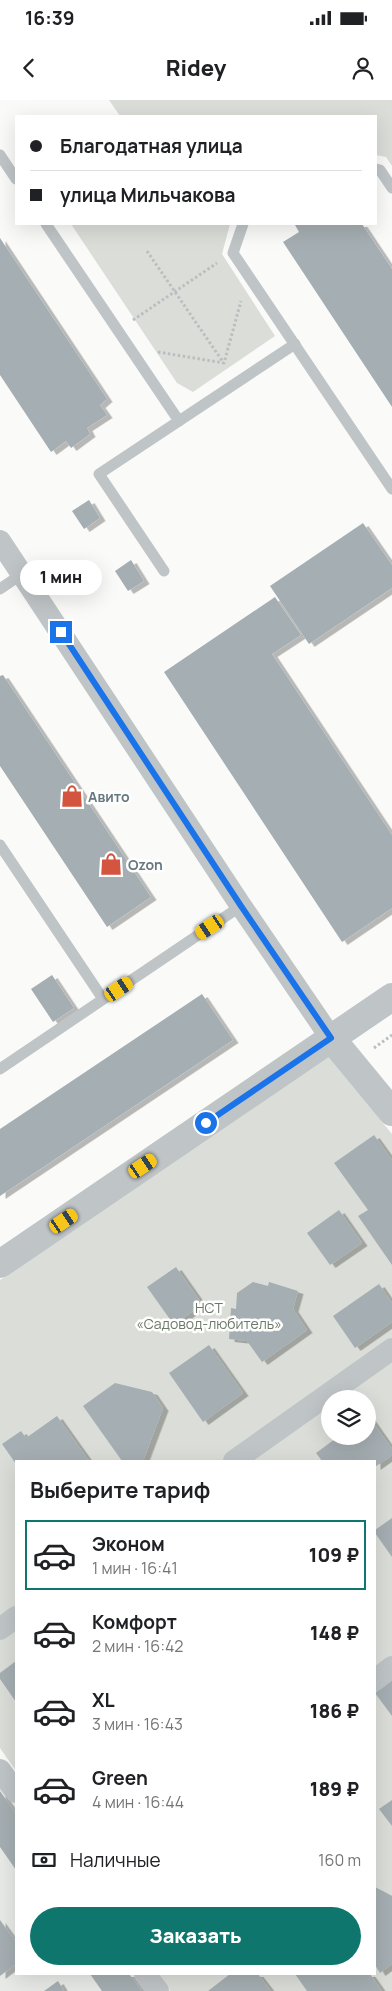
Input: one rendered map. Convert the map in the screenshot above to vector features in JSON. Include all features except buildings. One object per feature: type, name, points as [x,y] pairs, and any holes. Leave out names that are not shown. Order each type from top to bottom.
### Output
[{"type":"street","points":[[0,541],[241,906],[331,1038],[392,1112]]},
{"type":"street","points":[[0,1264],[392,996]]},
{"type":"street","points":[[235,1460],[392,1349]]},
{"type":"street","points":[[0,1628],[15,1618]]},
{"type":"street","points":[[376,1679],[392,1668]]},
{"type":"street","points":[[0,1770],[15,1791]]},
{"type":"street","points":[[146,1975],[158,1991]]},
{"type":"lane","points":[[0,155],[15,178]]},
{"type":"lane","points":[[377,169],[380,170],[392,188]]},
{"type":"lane","points":[[47,225],[179,421]]},
{"type":"lane","points":[[242,225],[233,253],[392,489]]},
{"type":"lane","points":[[164,571],[99,474],[295,344]]},
{"type":"lane","points":[[0,589],[22,574]]},
{"type":"lane","points":[[0,845],[103,999]]},
{"type":"lane","points":[[0,1069],[241,906]]},
{"type":"path","points":[[148,251],[237,383]]},
{"type":"path","points":[[118,330],[233,253]]},
{"type":"path","points":[[224,363],[248,275]]},
{"type":"path","points":[[130,348],[224,363]]},
{"type":"shaded area","points":[[0,1781],[15,1802],[15,1975],[140,1975],[152,1991],[0,1991]]},
{"type":"green space","points":[[109,100],[392,100],[392,166],[386,157],[377,155],[377,115],[119,115]]},
{"type":"green space","points":[[72,225],[230,225],[222,254],[275,336],[193,392],[177,383]]},
{"type":"green space","name":"НСТ «Садовод-любитель»","points":[[328,1056],[392,1134],[392,1991],[170,1991],[159,1975],[376,1975],[376,1460],[15,1460],[15,1770],[0,1748],[0,1280]]},
{"type":"place","name":"Авито","points":[[72,796]]},
{"type":"place","name":"Ozon","points":[[111,864]]},
{"type":"route","points":[[61,632],[241,906],[331,1038],[206,1123]]}]
